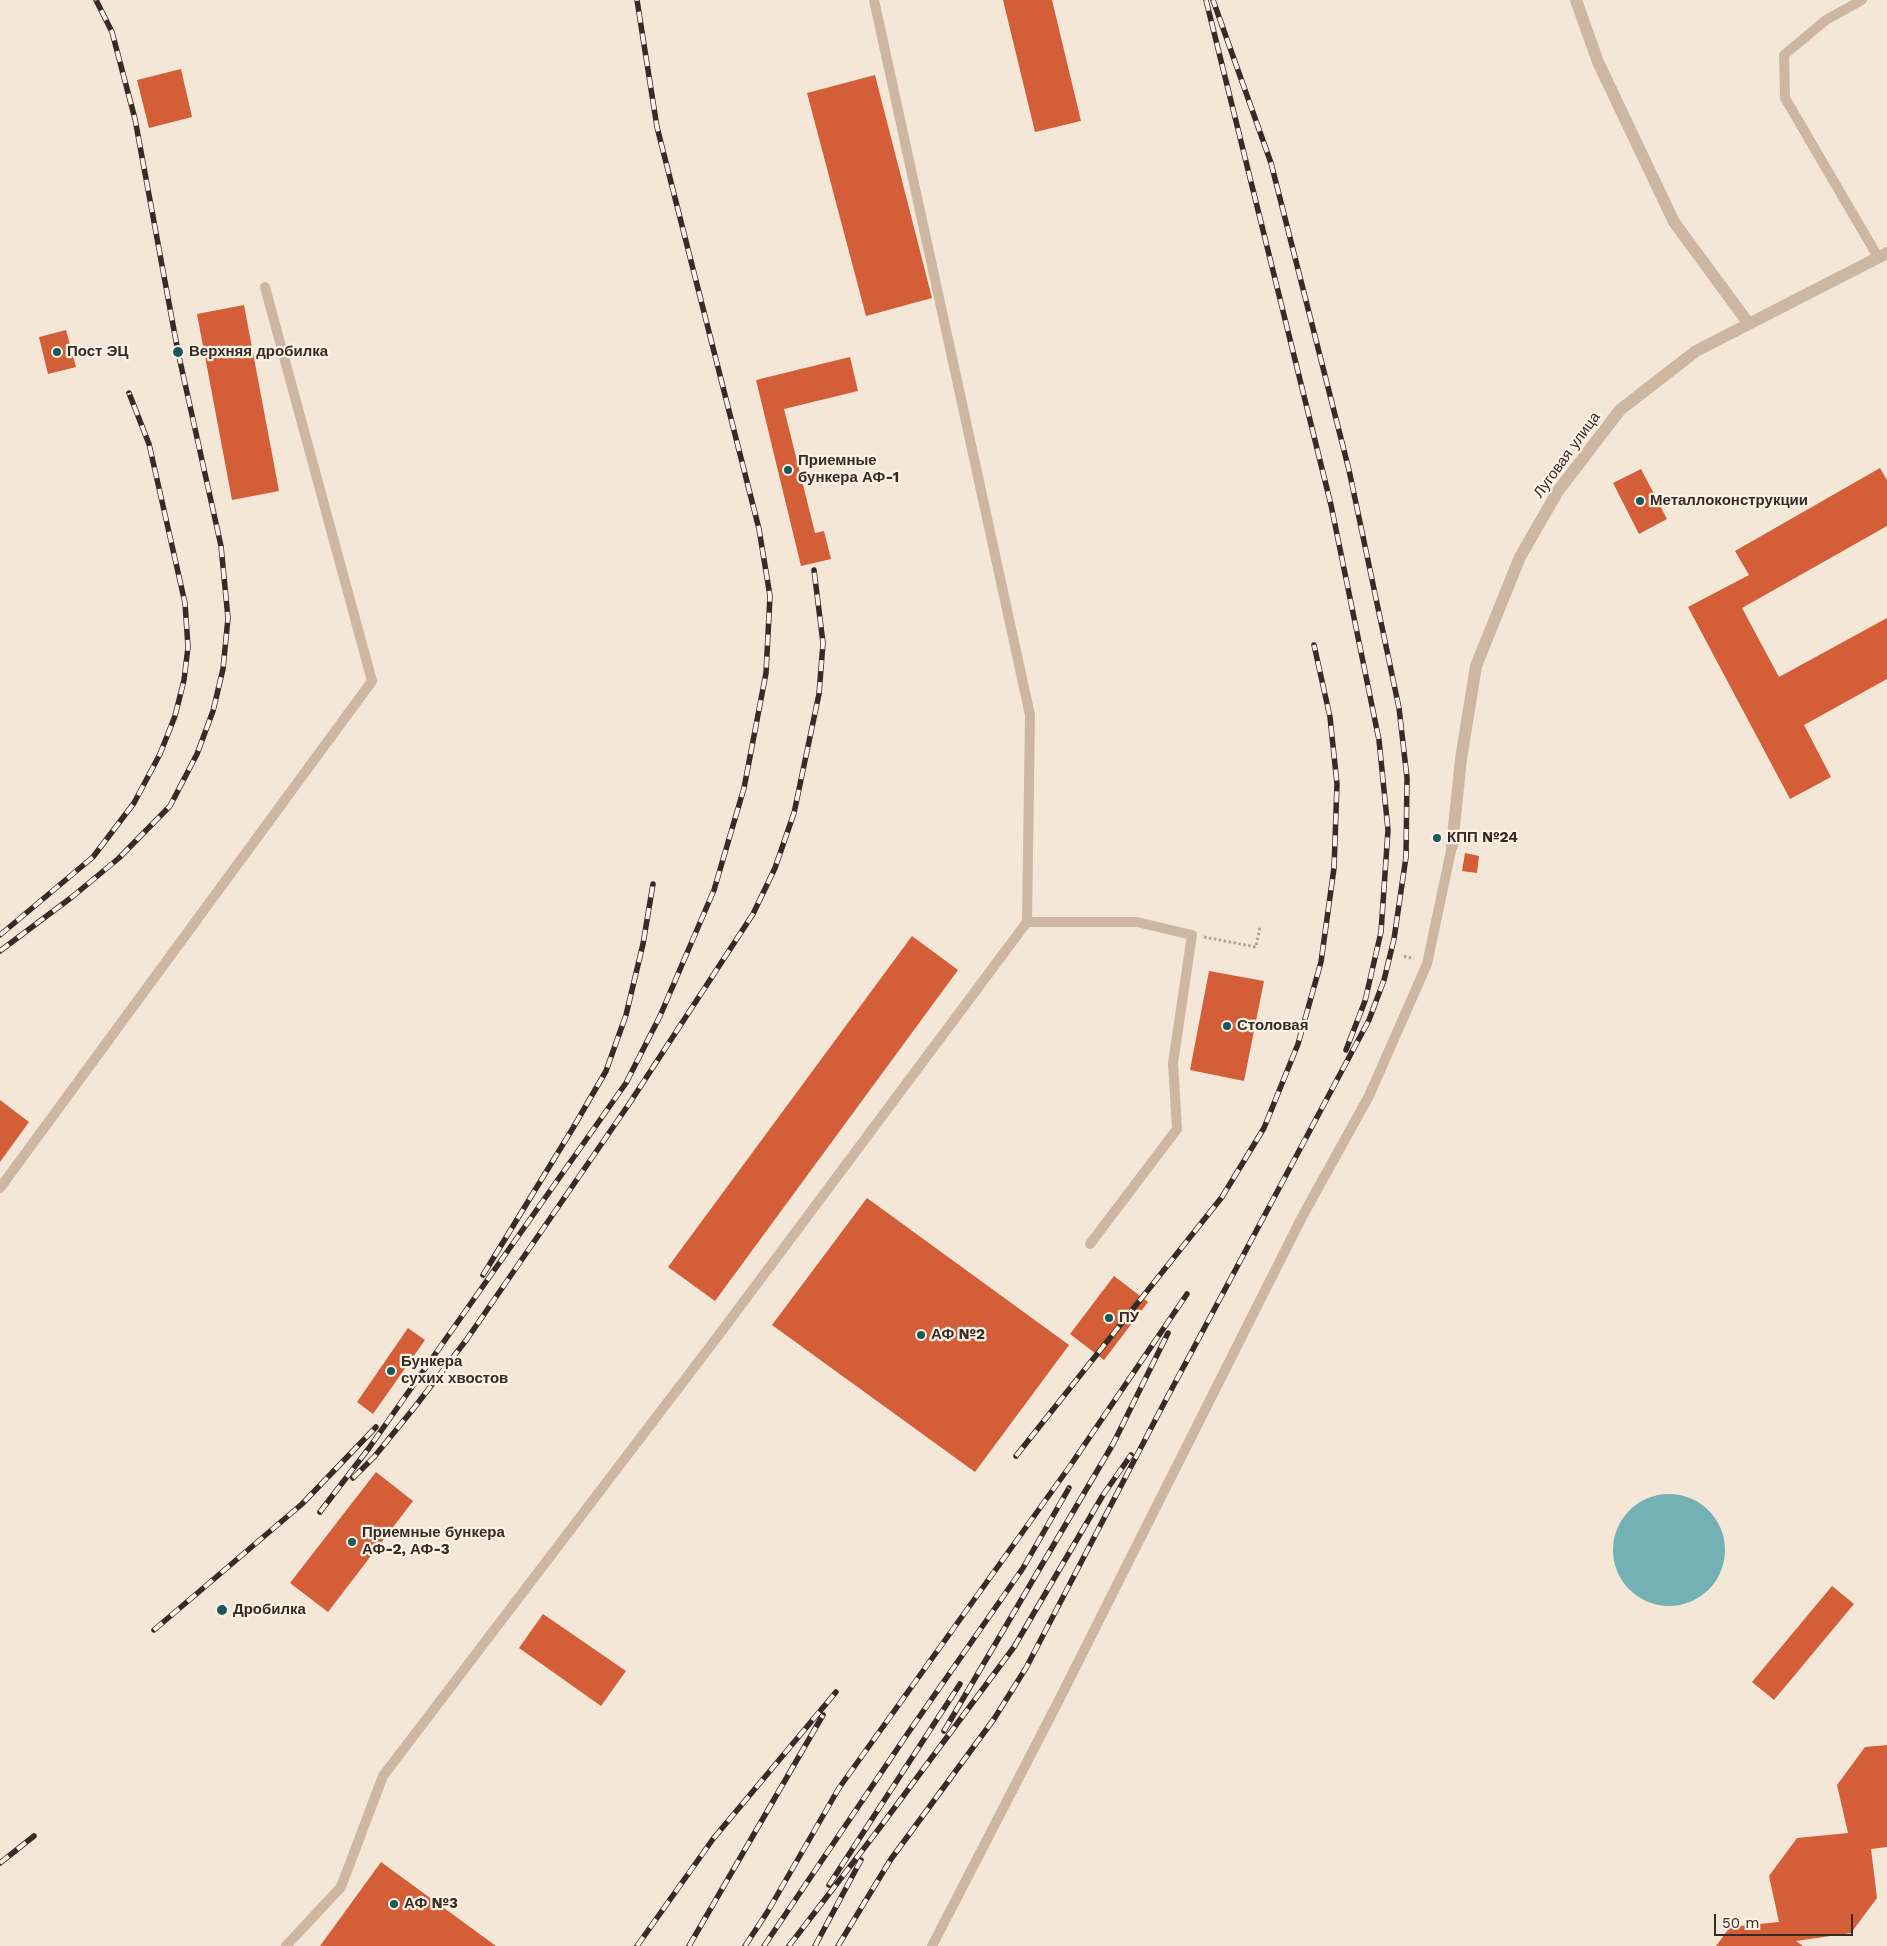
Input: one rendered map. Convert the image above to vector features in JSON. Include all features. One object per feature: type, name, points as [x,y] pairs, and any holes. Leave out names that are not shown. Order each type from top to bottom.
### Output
[{"type":"street","points":[[1576,0],[1598,62],[1674,222],[1749,324]]},
{"type":"street","name":"Луговая улица","points":[[1452,846],[1461,759],[1476,666],[1525,549],[1558,491],[1620,410],[1696,351],[1883,255]]},
{"type":"lane","points":[[286,1946],[341,1887],[383,1776],[703,1356],[1027,922],[1030,715],[874,0]]},
{"type":"lane","points":[[1862,0],[1826,20],[1784,55],[1784,98],[1883,255]]},
{"type":"lane","points":[[0,1188],[372,681],[265,287]]},
{"type":"lane","points":[[932,1946],[1298,1226],[1369,1096],[1427,964],[1452,846]]},
{"type":"lane","points":[[1027,922],[1138,922],[1192,935],[1172,1064],[1177,1129],[1090,1244]]},
{"type":"path","points":[[1192,935],[1256,947],[1260,926]]},
{"type":"water","points":[[1669,1494],[1690,1498],[1709,1510],[1721,1529],[1725,1550],[1721,1571],[1709,1590],[1690,1602],[1669,1606],[1648,1602],[1629,1590],[1617,1571],[1613,1550],[1617,1529],[1629,1510],[1648,1498]]},
{"type":"building","points":[[1003,0],[1052,0],[1081,121],[1035,132]]},
{"type":"building","points":[[181,69],[192,117],[149,128],[137,80]]},
{"type":"building","points":[[875,75],[932,298],[866,316],[807,93]]},
{"type":"building","points":[[244,305],[279,491],[232,500],[197,314]]},
{"type":"building","name":"Пост ЭЦ","points":[[66,330],[76,367],[48,374],[39,337]]},
{"type":"building","name":"Приемные бункера АФ-1","points":[[850,357],[858,391],[784,409],[815,533],[824,531],[831,559],[801,566],[756,380]]},
{"type":"building","points":[[1880,468],[1887,480],[1887,526],[1742,608],[1779,677],[1887,618],[1887,679],[1804,725],[1831,777],[1790,799],[1688,607],[1749,575],[1735,551]]},
{"type":"building","name":"Металлоконструкции","points":[[1641,469],[1667,519],[1639,534],[1613,483]]},
{"type":"building","points":[[1465,853],[1479,856],[1477,873],[1462,871]]},
{"type":"building","points":[[912,936],[958,970],[715,1301],[668,1267]]},
{"type":"building","name":"Столовая","points":[[1209,971],[1264,981],[1244,1081],[1190,1070]]},
{"type":"building","points":[[0,1100],[29,1122],[0,1162]]},
{"type":"building","name":"АФ №2","points":[[867,1198],[1069,1345],[975,1472],[772,1325]]},
{"type":"building","name":"ПУ","points":[[1114,1276],[1148,1302],[1104,1360],[1070,1334]]},
{"type":"building","name":"Бункера сухих хвостов","points":[[408,1328],[425,1340],[373,1414],[357,1402]]},
{"type":"building","name":"Приемные бункера АФ-2, АФ-3","points":[[376,1472],[413,1501],[328,1612],[290,1583]]},
{"type":"building","points":[[1832,1586],[1854,1604],[1774,1700],[1752,1682]]},
{"type":"building","points":[[543,1614],[626,1671],[601,1706],[519,1648]]},
{"type":"building","points":[[1887,1745],[1887,1847],[1871,1849],[1877,1898],[1851,1933],[1796,1941],[1803,1946],[1716,1946],[1730,1927],[1779,1922],[1769,1876],[1797,1838],[1848,1833],[1837,1785],[1865,1747]]},
{"type":"building","name":"АФ №3","points":[[381,1862],[496,1946],[320,1946]]},
{"type":"railway","points":[[0,951],[72,897],[119,858],[170,806],[197,754],[213,711],[223,669],[228,618],[221,546],[178,352],[135,119],[112,32],[96,0]]},
{"type":"railway","points":[[320,1512],[369,1448],[626,1083],[660,1016],[714,890],[744,788],[766,673],[770,596],[759,529],[657,127],[637,0]]},
{"type":"railway","points":[[1206,0],[1331,505],[1379,740],[1388,830],[1381,932],[1365,1001],[1346,1050]]},
{"type":"railway","points":[[838,1946],[891,1859],[994,1719],[1026,1668],[1161,1409],[1369,1020],[1384,980],[1394,939],[1406,857],[1407,778],[1399,708],[1349,470],[1271,163],[1213,0]]},
{"type":"railway","points":[[0,935],[93,857],[134,803],[160,754],[175,716],[184,680],[188,647],[185,603],[149,444],[129,393]]},
{"type":"railway","points":[[353,1478],[374,1457],[467,1339],[629,1104],[753,914],[775,868],[794,813],[819,694],[823,643],[814,570]]},
{"type":"railway","points":[[1016,1456],[1222,1197],[1264,1128],[1298,1044],[1321,962],[1334,868],[1337,784],[1330,717],[1314,645]]},
{"type":"railway","points":[[483,1275],[606,1071],[626,1015],[643,944],[653,884]]},
{"type":"railway","points":[[745,1946],[768,1911],[839,1788],[1070,1466],[1187,1294]]},
{"type":"railway","points":[[944,1731],[1113,1444],[1168,1333]]},
{"type":"railway","points":[[154,1630],[302,1504],[376,1427]]},
{"type":"railway","points":[[789,1946],[1014,1647],[1103,1495],[1131,1455]]},
{"type":"railway","points":[[764,1946],[908,1733],[1023,1568],[1069,1488]]},
{"type":"railway","points":[[829,1885],[960,1684]]},
{"type":"railway","points":[[637,1946],[713,1839],[836,1692]]},
{"type":"railway","points":[[689,1946],[823,1715]]},
{"type":"railway","points":[[0,1863],[34,1836]]},
{"type":"railway","points":[[815,1946],[861,1860]]},
{"type":"place","name":"Пост ЭЦ","points":[[57,352]]},
{"type":"place","name":"Верхняя дробилка","points":[[178,352]]},
{"type":"place","name":"Приемные бункера АФ-1","points":[[788,470]]},
{"type":"place","name":"Металлоконструкции","points":[[1640,501]]},
{"type":"place","name":"КПП №24","points":[[1437,838]]},
{"type":"place","name":"Столовая","points":[[1227,1026]]},
{"type":"place","name":"ПУ","points":[[1109,1318]]},
{"type":"place","name":"АФ №2","points":[[921,1335]]},
{"type":"place","name":"Бункера сухих хвостов","points":[[391,1371]]},
{"type":"place","name":"Приемные бункера АФ-2, АФ-3","points":[[352,1542]]},
{"type":"place","name":"Дробилка","points":[[222,1610]]},
{"type":"place","name":"АФ №3","points":[[394,1904]]}]
